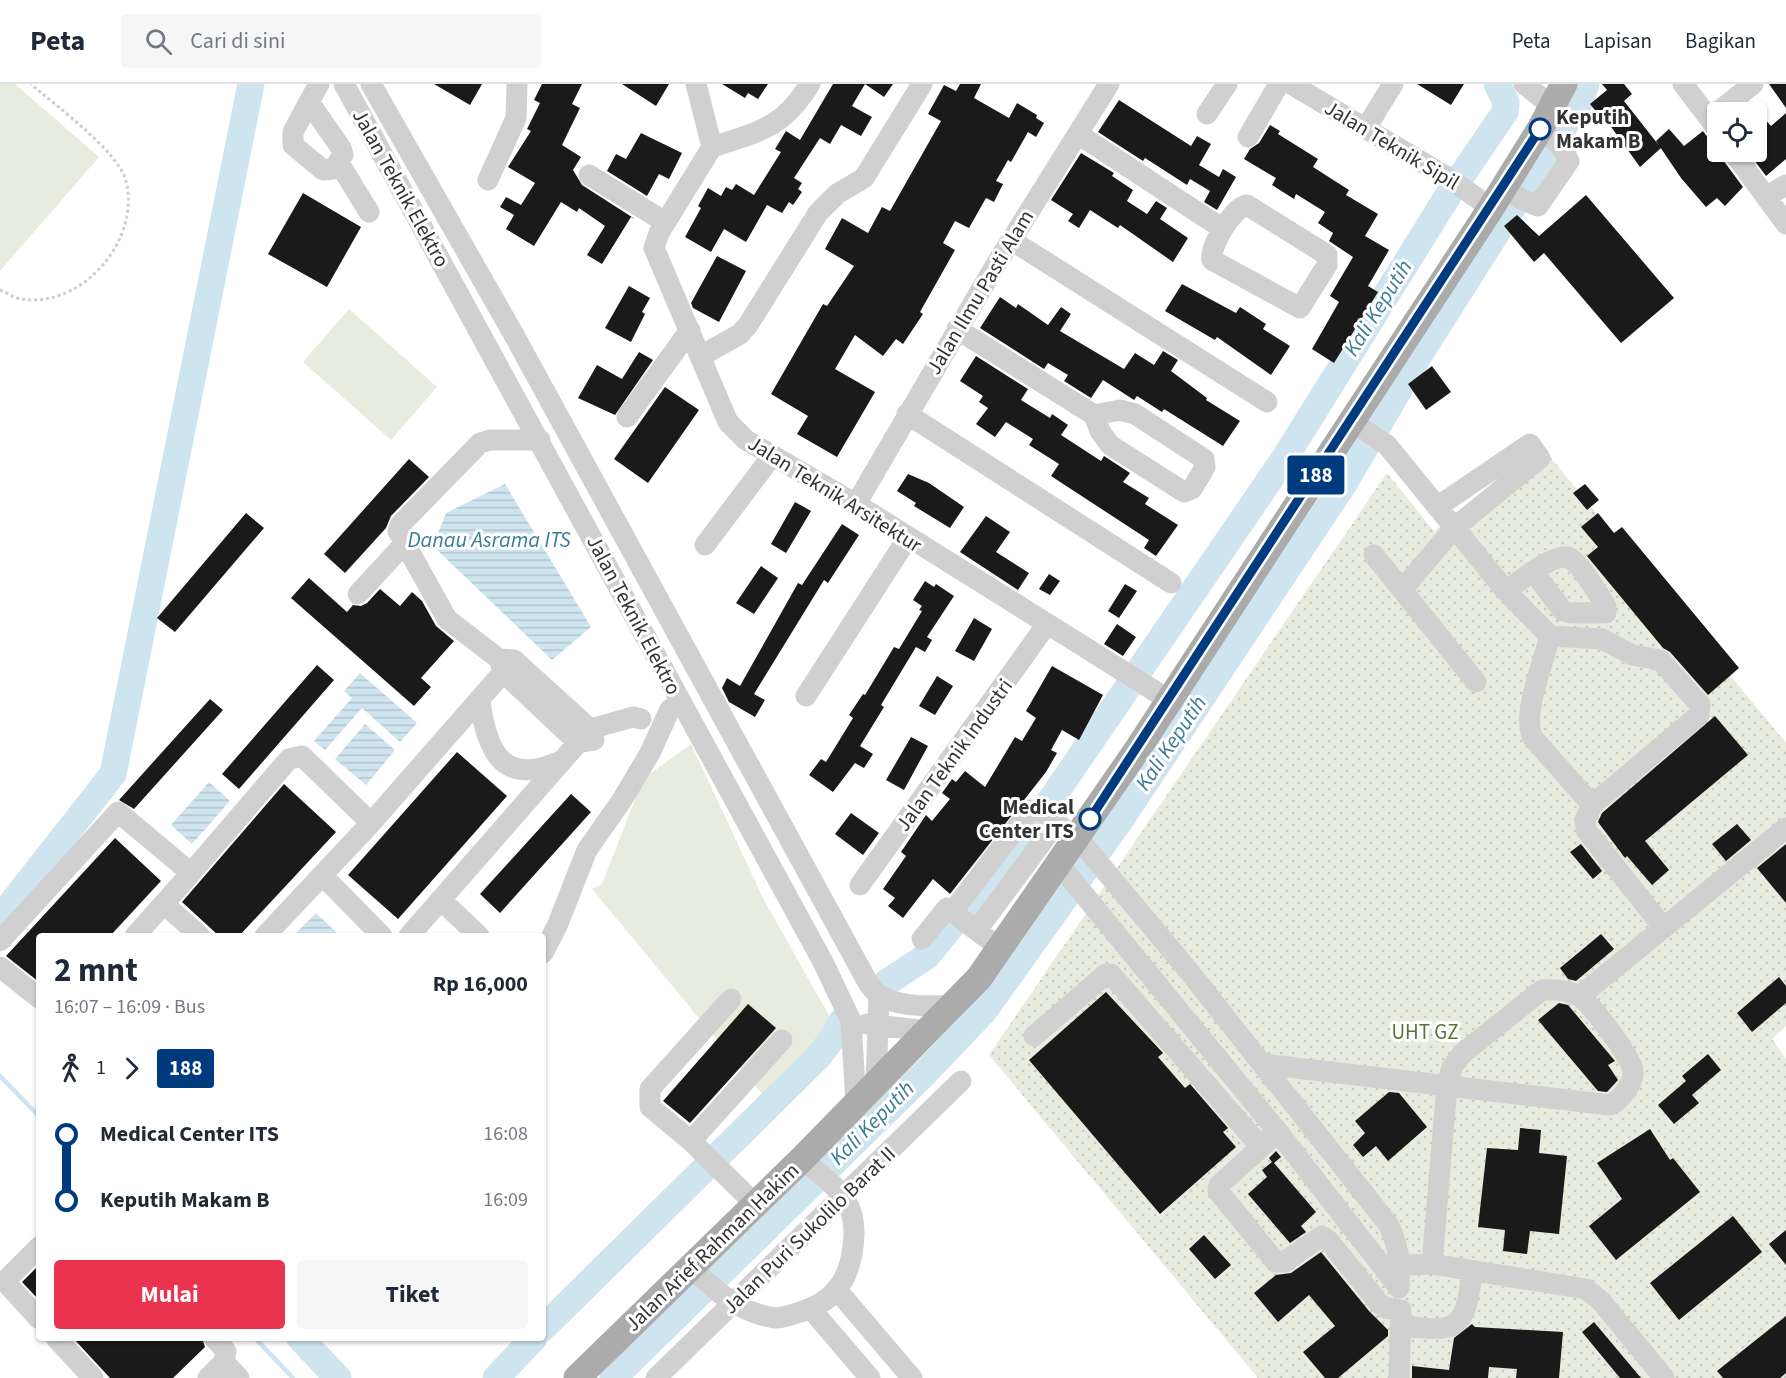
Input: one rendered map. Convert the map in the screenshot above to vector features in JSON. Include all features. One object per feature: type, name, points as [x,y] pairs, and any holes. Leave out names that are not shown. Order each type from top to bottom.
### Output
[{"type":"main road","name":"Jalan Arief Rahman Hakim","points":[[578,1378],[695,1271],[755,1204],[807,1163],[856,1104],[954,1005],[1000,949],[1061,866],[1061,826],[1160,695],[1367,431],[1554,120]]},
{"type":"street","name":"Jalan Teknik Elektro","points":[[344,84],[540,440],[677,705],[755,835],[823,962],[851,1021],[856,1104]]},
{"type":"street","name":"Jalan Teknik Elektro","points":[[371,84],[514,335],[828,914],[879,995]]},
{"type":"street","points":[[488,180],[516,118],[517,84]]},
{"type":"street","points":[[696,84],[712,147],[775,124],[790,112],[810,84]]},
{"type":"street","points":[[701,356],[740,334],[748,325],[818,213],[837,194],[864,178],[922,84]]},
{"type":"street","name":"Jalan Ilmu Pasti Alam","points":[[856,504],[906,414],[1011,240],[1110,84]]},
{"type":"street","points":[[1207,114],[1227,84]]},
{"type":"street","points":[[1248,137],[1279,84]]},
{"type":"street","name":"Jalan Teknik Sipil","points":[[1292,84],[1457,184],[1508,197]]},
{"type":"street","points":[[1366,128],[1393,84]]},
{"type":"street","points":[[1508,197],[1538,206],[1569,161],[1554,120],[1524,84]]},
{"type":"street","points":[[1683,84],[1707,109]]},
{"type":"street","points":[[1734,102],[1753,84]]},
{"type":"street","points":[[314,93],[343,155],[333,169],[323,170],[293,145],[293,132],[314,93]]},
{"type":"street","points":[[1078,134],[1223,229]]},
{"type":"street","name":"Jalan Teknik Arsitektur","points":[[712,147],[665,222],[655,240],[654,248],[728,422],[746,440],[856,504],[907,539],[1160,695]]},
{"type":"street","points":[[1740,162],[1786,225]]},
{"type":"street","points":[[339,163],[369,212]]},
{"type":"street","points":[[589,175],[665,222]]},
{"type":"street","points":[[1766,197],[1786,185]]},
{"type":"street","points":[[1247,205],[1324,251],[1328,257],[1327,265],[1304,306],[1296,307],[1214,262],[1211,252],[1223,229],[1240,206],[1247,205]]},
{"type":"street","points":[[1011,240],[1267,402]]},
{"type":"street","points":[[627,417],[690,330]]},
{"type":"street","points":[[957,330],[1094,415],[1100,431],[1110,445],[1184,492],[1192,489],[1205,467],[1204,459],[1131,413],[1120,410],[1094,415]]},
{"type":"street","points":[[490,348],[514,335]]},
{"type":"street","points":[[906,414],[1171,583]]},
{"type":"street","points":[[1367,431],[1437,507],[1506,591],[1550,636],[1602,639],[1632,655],[1660,660],[1701,707],[1699,715],[1592,805],[1585,820],[1586,830],[1663,927]]},
{"type":"street","points":[[540,440],[490,440],[480,443],[400,525],[398,531],[447,619],[505,664],[571,736],[585,735],[605,739],[636,725],[641,719],[677,705]]},
{"type":"street","points":[[1402,590],[1454,528],[1540,458],[1530,444],[1437,507]]},
{"type":"street","points":[[705,545],[772,456]]},
{"type":"street","points":[[806,696],[907,539]]},
{"type":"street","points":[[358,594],[405,543]]},
{"type":"street","points":[[1374,555],[1476,682]]},
{"type":"street","points":[[1506,591],[1533,572]]},
{"type":"street","name":"Jalan Teknik Industri","points":[[860,885],[1047,624]]},
{"type":"street","points":[[1550,636],[1529,714],[1529,728],[1533,738],[1592,805]]},
{"type":"street","points":[[268,933],[323,876],[480,701],[505,664]]},
{"type":"street","points":[[480,701],[484,731],[489,746],[515,769],[533,771],[566,759]]},
{"type":"street","points":[[546,947],[557,926],[587,850],[622,801],[677,705]]},
{"type":"street","points":[[412,933],[585,735]]},
{"type":"street","points":[[138,933],[165,905],[290,759],[302,756],[371,823]]},
{"type":"street","points":[[964,919],[1030,810],[1061,826],[1104,870],[1262,1064],[1388,1224],[1396,1239],[1391,1265]]},
{"type":"street","points":[[0,941],[118,812],[191,873]]},
{"type":"street","points":[[755,835],[779,821]]},
{"type":"street","points":[[964,919],[1061,826]]},
{"type":"street","points":[[1580,996],[1786,828]]},
{"type":"street","points":[[1061,866],[1278,1132],[1391,1265],[1399,1288],[1399,1378]]},
{"type":"street","points":[[323,876],[379,933]]},
{"type":"street","points":[[1101,915],[1126,897]]},
{"type":"street","points":[[442,901],[476,933]]},
{"type":"street","points":[[165,905],[197,933]]},
{"type":"street","points":[[922,939],[945,909],[964,919],[1000,949]]},
{"type":"street","points":[[0,967],[36,996]]},
{"type":"street","points":[[1034,1036],[1106,974],[1111,974],[1260,1146]]},
{"type":"street","points":[[1262,1064],[1447,1085],[1610,1105],[1615,1103],[1632,1081],[1633,1071],[1630,1062],[1580,996],[1555,989],[1542,990],[1463,1053],[1452,1067],[1447,1085],[1432,1264]]},
{"type":"street","points":[[876,1084],[880,1027],[879,995],[918,1005],[954,1005]]},
{"type":"street","points":[[731,999],[650,1089],[650,1107],[703,1153],[755,1204]]},
{"type":"street","points":[[851,1021],[880,1027],[929,1030]]},
{"type":"street","points":[[703,1153],[782,1040]]},
{"type":"street","name":"Jalan Puri Sukolilo Barat II","points":[[656,1378],[727,1299],[837,1191],[961,1081]]},
{"type":"street","points":[[1278,1132],[1260,1146],[1217,1188],[1276,1262],[1284,1262],[1322,1236],[1329,1241],[1385,1308],[1400,1317],[1445,1330],[1466,1312],[1472,1271]]},
{"type":"street","points":[[695,1271],[727,1299],[778,1318],[811,1309],[837,1290],[849,1266],[853,1234],[851,1211],[837,1191],[807,1163]]},
{"type":"street","points":[[36,1250],[8,1278],[9,1286],[36,1316]]},
{"type":"street","points":[[1391,1265],[1432,1264],[1586,1289],[1601,1301],[1664,1378]]},
{"type":"street","points":[[837,1290],[912,1378]]},
{"type":"street","points":[[811,1309],[870,1378]]},
{"type":"street","points":[[59,1341],[93,1378]]},
{"type":"street","points":[[208,1378],[224,1362],[226,1351],[217,1341]]},
{"type":"street","points":[[224,1362],[239,1378]]},
{"type":"path","points":[[0,290],[21,299],[51,298],[78,287],[104,264],[121,238],[129,210],[126,180],[113,157],[31,84]]},
{"type":"green space","points":[[0,84],[15,84],[99,157],[0,271]]},
{"type":"green space","points":[[349,309],[437,387],[391,440],[303,362]]},
{"type":"green space","name":"UHT GZ","points":[[1546,452],[1786,743],[1786,1026],[1772,1039],[1786,1059],[1786,1378],[1258,1378],[989,1055],[1387,473],[1434,531]]},
{"type":"green space","points":[[691,744],[764,900],[836,1028],[766,1099],[592,889],[602,884],[643,779]]},
{"type":"water","name":"Danau Asrama ITS","points":[[505,484],[591,627],[552,660],[433,546],[446,513]]},
{"type":"water","points":[[360,673],[417,723],[400,742],[362,708],[325,750],[314,741],[352,698],[344,691]]},
{"type":"water","points":[[365,724],[395,750],[366,785],[335,759]]},
{"type":"water","points":[[209,782],[230,801],[192,844],[171,825]]},
{"type":"water","points":[[316,913],[337,933],[296,933]]},
{"type":"building","points":[[434,84],[482,84],[470,105]]},
{"type":"building","points":[[542,84],[582,84],[572,104],[580,108],[562,145],[581,157],[573,170],[582,185],[635,219],[631,217],[602,264],[587,255],[605,226],[579,208],[577,212],[561,202],[534,246],[506,229],[514,215],[500,207],[506,197],[521,205],[535,183],[508,167],[531,131],[527,129],[540,103],[534,100]]},
{"type":"building","points":[[622,84],[669,84],[656,106]]},
{"type":"building","points":[[722,84],[768,84],[758,99],[748,93],[745,98]]},
{"type":"building","points":[[833,84],[865,84],[852,106],[872,117],[861,136],[841,125],[830,144],[820,138],[794,178],[802,183],[798,189],[802,192],[793,205],[789,202],[782,213],[767,205],[746,242],[724,229],[711,252],[685,237],[701,208],[698,206],[708,188],[721,196],[726,187],[732,190],[736,184],[754,195],[781,152],[775,149],[786,131],[800,140]]},
{"type":"building","points":[[865,84],[893,84],[884,97]]},
{"type":"building","points":[[960,84],[981,84],[974,98],[1009,118],[1017,103],[1037,115],[1036,118],[1044,123],[1036,137],[1028,132],[1011,162],[1008,160],[996,181],[1003,184],[994,202],[986,198],[969,228],[955,221],[943,243],[955,250],[920,312],[923,314],[903,344],[896,339],[883,356],[855,335],[835,369],[875,392],[837,457],[797,434],[808,416],[771,394],[823,304],[827,306],[854,266],[825,249],[842,218],[868,233],[882,207],[890,211],[941,121],[928,114],[944,85],[956,91]]},
{"type":"building","points":[[1417,84],[1464,84],[1451,105]]},
{"type":"building","points":[[1602,84],[1624,84],[1632,94],[1624,101],[1661,148],[1640,167],[1604,117],[1602,119],[1590,104],[1607,90]]},
{"type":"building","points":[[1769,84],[1786,84],[1786,108]]},
{"type":"building","points":[[1119,100],[1191,146],[1197,136],[1211,144],[1199,165],[1219,177],[1223,169],[1236,177],[1217,210],[1204,202],[1210,191],[1190,179],[1187,185],[1145,158],[1143,161],[1098,132]]},
{"type":"building","points":[[1786,113],[1786,159],[1766,176],[1756,162],[1767,162],[1767,122],[1771,126]]},
{"type":"building","points":[[1270,125],[1280,131],[1278,134],[1318,159],[1313,167],[1349,190],[1346,195],[1378,214],[1365,236],[1389,250],[1368,286],[1378,292],[1334,363],[1312,349],[1339,302],[1330,296],[1353,257],[1329,241],[1333,233],[1318,223],[1325,212],[1296,194],[1294,199],[1272,185],[1276,178],[1244,159],[1250,149],[1259,143]]},
{"type":"building","points":[[1669,129],[1684,146],[1703,131],[1707,137],[1707,162],[1724,162],[1743,187],[1725,206],[1717,198],[1706,207],[1681,178],[1656,141]]},
{"type":"building","points":[[641,133],[682,153],[669,179],[659,174],[647,196],[607,171],[616,154],[626,159]]},
{"type":"building","points":[[1081,153],[1114,173],[1112,176],[1133,190],[1127,201],[1147,214],[1156,201],[1167,208],[1160,219],[1188,238],[1173,262],[1120,225],[1118,228],[1090,210],[1079,228],[1068,221],[1073,214],[1051,200]]},
{"type":"building","points":[[303,193],[361,227],[327,287],[268,254]]},
{"type":"building","points":[[1586,195],[1674,298],[1621,343],[1544,253],[1534,262],[1504,226],[1517,215],[1539,236]]},
{"type":"building","points":[[717,256],[746,271],[719,322],[693,308],[691,303]]},
{"type":"building","points":[[1182,284],[1236,313],[1240,307],[1266,324],[1263,329],[1290,346],[1271,375],[1217,337],[1215,340],[1165,311]]},
{"type":"building","points":[[629,286],[650,298],[631,342],[605,328]]},
{"type":"building","points":[[1000,297],[1016,308],[1018,304],[1048,325],[1061,307],[1071,314],[1060,331],[1124,369],[1135,353],[1154,365],[1163,351],[1178,360],[1171,371],[1207,398],[1206,400],[1240,421],[1223,446],[1164,409],[1162,412],[1137,396],[1134,400],[1103,380],[1091,398],[1064,381],[1068,375],[1048,363],[1044,369],[980,328]]},
{"type":"building","points":[[639,352],[653,360],[615,415],[578,398],[597,365],[622,379]]},
{"type":"building","points":[[976,356],[1028,389],[1021,400],[1050,418],[1052,414],[1068,425],[1061,435],[1101,461],[1104,456],[1130,473],[1123,482],[1149,498],[1145,504],[1178,525],[1156,556],[1144,548],[1149,540],[1051,476],[1059,464],[1029,445],[1033,439],[1006,422],[995,437],[976,424],[988,408],[979,402],[983,396],[960,381]]},
{"type":"building","points":[[1432,366],[1451,392],[1426,410],[1408,384]]},
{"type":"building","points":[[665,387],[699,410],[648,483],[614,459]]},
{"type":"building","points":[[409,459],[429,477],[391,516],[386,528],[345,573],[324,554]]},
{"type":"building","points":[[908,474],[929,483],[964,507],[950,528],[914,506],[916,503],[897,491]]},
{"type":"building","points":[[1585,484],[1599,500],[1587,510],[1573,493]]},
{"type":"building","points":[[795,502],[811,511],[786,553],[771,544]]},
{"type":"building","points":[[246,513],[264,528],[175,632],[157,618]]},
{"type":"building","points":[[1598,513],[1614,533],[1622,527],[1739,668],[1708,695],[1670,652],[1663,648],[1587,556],[1598,547],[1581,527]]},
{"type":"building","points":[[986,516],[1010,532],[996,552],[1029,573],[1018,590],[960,552]]},
{"type":"building","points":[[842,524],[859,535],[828,583],[824,580],[754,694],[765,700],[755,717],[729,702],[722,688],[727,678],[740,686],[798,583],[802,585]]},
{"type":"building","points":[[761,566],[778,578],[754,614],[736,603]]},
{"type":"building","points":[[1049,574],[1060,581],[1050,595],[1039,589]]},
{"type":"building","points":[[309,578],[347,612],[353,605],[361,606],[367,603],[380,589],[400,606],[412,592],[422,601],[436,626],[454,641],[421,678],[431,687],[414,706],[291,598]]},
{"type":"building","points":[[925,581],[934,587],[936,584],[954,596],[927,637],[932,640],[925,652],[916,647],[881,705],[884,707],[860,746],[873,754],[864,768],[855,763],[833,792],[809,775],[821,759],[826,762],[853,718],[849,715],[863,694],[865,695],[894,647],[899,649],[922,611],[919,610],[922,606],[913,600]]},
{"type":"building","points":[[1125,584],[1137,591],[1119,618],[1108,611]]},
{"type":"building","points":[[974,618],[992,629],[974,661],[955,651]]},
{"type":"building","points":[[1117,624],[1136,637],[1123,656],[1104,644]]},
{"type":"building","points":[[317,665],[334,680],[239,789],[222,774]]},
{"type":"building","points":[[1052,666],[1103,695],[1079,740],[1062,730],[1051,750],[1057,753],[1046,772],[950,894],[933,879],[903,918],[888,906],[895,898],[883,889],[906,856],[901,852],[926,815],[932,821],[950,799],[942,793],[952,779],[956,782],[965,771],[985,787],[1015,737],[1022,741],[1036,718],[1026,711]]},
{"type":"building","points":[[937,676],[953,686],[935,715],[919,706]]},
{"type":"building","points":[[210,699],[223,710],[134,809],[119,800]]},
{"type":"building","points":[[1715,716],[1748,755],[1645,841],[1669,870],[1652,885],[1627,856],[1625,858],[1598,822],[1602,813]]},
{"type":"building","points":[[911,737],[928,746],[904,790],[886,780]]},
{"type":"building","points":[[457,752],[507,796],[398,919],[348,875]]},
{"type":"building","points":[[284,784],[336,832],[242,933],[216,933],[182,902]]},
{"type":"building","points":[[571,794],[591,812],[500,913],[480,894]]},
{"type":"building","points":[[851,813],[879,833],[863,855],[835,834]]},
{"type":"building","points":[[1737,824],[1751,840],[1726,861],[1712,844]]},
{"type":"building","points":[[115,838],[161,881],[113,933],[36,933],[36,980],[6,956]]},
{"type":"building","points":[[1581,844],[1602,871],[1593,879],[1570,852]]},
{"type":"building","points":[[1786,844],[1786,903],[1757,868]]},
{"type":"building","points":[[1601,934],[1614,949],[1576,981],[1568,979],[1560,968]]},
{"type":"building","points":[[1779,977],[1786,986],[1786,1003],[1752,1032],[1737,1013]]},
{"type":"building","points":[[1106,992],[1163,1053],[1158,1057],[1185,1088],[1190,1084],[1228,1128],[1223,1132],[1236,1147],[1160,1214],[1029,1060]]},
{"type":"building","points":[[1559,1003],[1568,1005],[1615,1061],[1608,1065],[1618,1080],[1607,1092],[1598,1091],[1538,1020]]},
{"type":"building","points":[[748,1004],[776,1028],[690,1123],[663,1101]]},
{"type":"building","points":[[1708,1054],[1721,1070],[1692,1095],[1699,1103],[1674,1124],[1658,1105],[1686,1081],[1682,1076]]},
{"type":"building","points":[[1389,1092],[1399,1093],[1427,1127],[1388,1161],[1376,1146],[1363,1157],[1353,1145],[1365,1133],[1355,1121]]},
{"type":"building","points":[[1520,1128],[1541,1130],[1539,1153],[1567,1156],[1559,1234],[1530,1231],[1527,1254],[1503,1251],[1505,1230],[1478,1227],[1487,1148],[1518,1150]]},
{"type":"building","points":[[1650,1129],[1670,1160],[1673,1158],[1700,1192],[1616,1260],[1589,1226],[1622,1199],[1597,1163]]},
{"type":"building","points":[[1276,1151],[1281,1157],[1274,1163],[1316,1212],[1301,1226],[1306,1232],[1290,1243],[1248,1194],[1267,1177],[1262,1170],[1272,1162],[1269,1158]]},
{"type":"building","points":[[1733,1216],[1762,1252],[1679,1320],[1650,1283]]},
{"type":"building","points":[[1786,1230],[1786,1265],[1769,1244]]},
{"type":"building","points":[[1204,1235],[1231,1265],[1215,1279],[1189,1249]]},
{"type":"building","points":[[1321,1252],[1369,1311],[1388,1330],[1388,1336],[1338,1378],[1325,1378],[1303,1352],[1335,1326],[1309,1295],[1278,1322],[1254,1293],[1276,1275],[1291,1273]]},
{"type":"building","points":[[36,1268],[36,1297],[22,1282]]},
{"type":"building","points":[[1786,1316],[1786,1373],[1780,1378],[1723,1378],[1717,1371]]},
{"type":"building","points":[[1594,1322],[1641,1378],[1620,1378],[1582,1332]]},
{"type":"building","points":[[1472,1324],[1475,1327],[1563,1332],[1559,1378],[1516,1378],[1517,1369],[1489,1367],[1488,1378],[1412,1378],[1412,1366],[1449,1370],[1454,1338]]},
{"type":"building","points":[[76,1341],[203,1341],[205,1347],[173,1378],[110,1378]]},
{"type":"waterway","points":[[0,918],[113,774],[251,84]]},
{"type":"waterway","name":"Kali Keputih","points":[[886,983],[927,956],[1037,820],[1286,456],[1449,194],[1505,112],[1506,102],[1497,84]]},
{"type":"waterway","name":"Kali Keputih","points":[[613,1378],[925,1073],[984,1011],[1119,822],[1345,482],[1421,352],[1579,103],[1586,84]]},
{"type":"waterway","name":"Kali Keputih","points":[[546,1325],[818,1057],[842,1021]]},
{"type":"waterway","points":[[0,1076],[36,1113]]},
{"type":"waterway","points":[[258,1341],[293,1378]]},
{"type":"waterway","name":"Kali Keputih","points":[[303,1341],[338,1378]]},
{"type":"waterway","name":"Kali Keputih","points":[[496,1378],[531,1341]]},
{"type":"bus line","name":"188","points":[[1090,819],[1491,208],[1540,129]]},
{"type":"place","name":"Keputih Makam B","points":[[1540,129]]},
{"type":"place","name":"Medical Center ITS","points":[[1090,819]]}]
